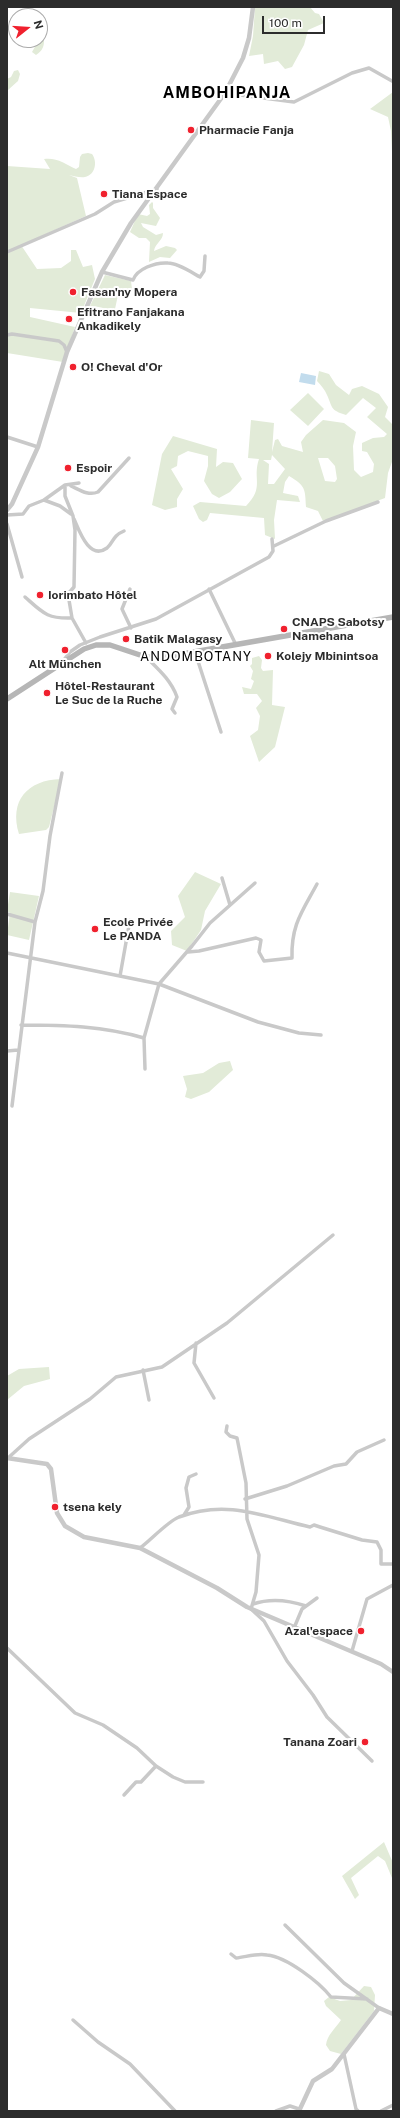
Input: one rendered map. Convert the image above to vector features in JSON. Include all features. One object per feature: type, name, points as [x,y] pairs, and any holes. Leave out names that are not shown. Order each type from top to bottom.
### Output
[{"type":"main road","points":[[7,699],[84,649],[96,645],[115,646],[146,657],[165,657],[393,617]]},
{"type":"street","points":[[7,510],[12,504],[38,447],[67,352],[102,272],[131,222],[157,189],[225,94],[243,58],[249,38],[253,7]]},
{"type":"street","points":[[225,94],[294,102],[352,73],[369,68],[392,81]]},
{"type":"street","points":[[7,252],[95,214],[114,202],[157,189]]},
{"type":"street","points":[[102,272],[133,280],[142,268],[168,263],[200,277],[204,271],[205,256]]},
{"type":"street","points":[[7,335],[12,334],[59,341],[64,345],[67,352]]},
{"type":"street","points":[[7,437],[38,447]]},
{"type":"street","points":[[71,486],[86,493],[92,494],[98,492],[129,458]]},
{"type":"street","points":[[7,515],[23,514],[29,506],[44,500],[65,486],[71,486],[79,483]]},
{"type":"street","points":[[65,486],[67,506],[89,547],[100,551],[107,548],[117,534],[124,531]]},
{"type":"street","points":[[44,500],[60,506],[73,516]]},
{"type":"street","points":[[274,546],[326,521],[378,502]]},
{"type":"street","points":[[73,516],[74,587],[68,594],[72,618],[86,643]]},
{"type":"street","points":[[7,524],[22,577]]},
{"type":"street","points":[[60,665],[70,652],[86,643],[156,619],[269,557],[273,552],[274,546],[272,539]]},
{"type":"street","points":[[130,588],[122,609],[132,628]]},
{"type":"street","points":[[209,589],[236,645]]},
{"type":"street","points":[[25,597],[45,615],[55,618],[72,618]]},
{"type":"street","points":[[195,652],[221,732]]},
{"type":"street","points":[[146,657],[163,674],[173,688],[177,697],[172,709],[175,713]]},
{"type":"street","points":[[12,1106],[35,922],[43,891],[50,836],[62,773]]},
{"type":"street","points":[[222,878],[230,905]]},
{"type":"street","points":[[145,1069],[144,1038],[158,984],[187,952],[210,923],[254,883]]},
{"type":"street","points":[[187,952],[199,951],[256,938],[261,940],[259,952],[264,961],[292,958],[291,940],[295,924],[316,884]]},
{"type":"street","points":[[7,914],[35,922]]},
{"type":"street","points":[[120,976],[130,920]]},
{"type":"street","points":[[7,953],[158,984],[258,1022],[299,1033],[322,1035]]},
{"type":"street","points":[[21,1025],[64,1025],[103,1028],[144,1038]]},
{"type":"street","points":[[7,1051],[18,1050]]},
{"type":"street","points":[[8,1458],[29,1439],[90,1399],[116,1378],[143,1370],[162,1367],[227,1323],[334,1235]]},
{"type":"street","points":[[196,1343],[194,1363],[214,1398]]},
{"type":"street","points":[[143,1370],[149,1400]]},
{"type":"street","points":[[227,1426],[226,1432],[230,1436],[237,1438],[243,1461],[246,1483],[246,1511],[259,1555],[256,1592],[252,1606]]},
{"type":"street","points":[[246,1499],[286,1486],[334,1466],[346,1464],[358,1452],[384,1440]]},
{"type":"street","points":[[8,1458],[47,1464],[49,1467],[57,1513],[60,1520],[70,1530],[84,1537],[140,1548],[294,1628],[352,1651],[381,1664],[393,1672]]},
{"type":"street","points":[[182,1516],[187,1513],[189,1507],[186,1488],[189,1477],[196,1474]]},
{"type":"street","points":[[140,1548],[177,1518],[198,1510],[213,1508],[246,1511],[310,1527],[314,1525],[362,1540],[377,1542],[381,1550],[381,1564],[393,1564]]},
{"type":"street","points":[[352,1651],[367,1600],[393,1585]]},
{"type":"street","points":[[294,1628],[298,1614],[317,1598]]},
{"type":"street","points":[[252,1606],[268,1599],[276,1602],[289,1600],[306,1606]]},
{"type":"street","points":[[252,1606],[264,1621],[287,1661],[313,1695],[327,1717],[372,1761]]},
{"type":"street","points":[[7,1648],[75,1713],[103,1725],[137,1748],[156,1766],[173,1777],[185,1782],[203,1782]]},
{"type":"street","points":[[124,1795],[136,1782],[141,1782],[148,1776],[156,1766]]},
{"type":"street","points":[[285,1925],[344,1983],[379,2008],[393,2014]]},
{"type":"street","points":[[231,1954],[236,1958],[265,1954],[275,1956],[305,1974],[326,1990],[331,1997],[367,1999]]},
{"type":"street","points":[[276,2111],[290,2106],[299,2110],[313,2081],[332,2069],[379,2008]]},
{"type":"street","points":[[73,2020],[98,2042],[130,2064],[175,2111]]},
{"type":"street","points":[[344,2054],[356,2109],[358,2111]]},
{"type":"street","points":[[381,2111],[393,2105]]},
{"type":"green space","points":[[255,7],[310,7],[315,13],[319,14],[324,23],[308,30],[304,45],[292,67],[285,69],[278,61],[264,64],[263,54],[249,56],[253,36]]},
{"type":"green space","points":[[34,48],[42,48],[36,55],[32,52]]},
{"type":"green space","points":[[18,70],[20,74],[18,81],[8,90],[7,79],[11,77],[14,71]]},
{"type":"green space","points":[[393,92],[393,173],[391,131],[388,117],[370,109]]},
{"type":"green space","points":[[82,154],[92,154],[95,161],[91,174],[83,177],[69,175],[77,178],[86,216],[21,245],[37,269],[61,268],[71,261],[71,250],[76,250],[83,267],[92,265],[95,279],[81,313],[30,308],[30,317],[75,327],[63,362],[7,353],[7,166],[50,169],[44,159],[53,159],[61,161],[76,169],[79,167],[80,157]]},
{"type":"green space","points":[[152,202],[153,208],[160,218],[156,226],[141,223],[143,227],[156,235],[163,233],[162,238],[154,251],[166,246],[177,250],[170,258],[160,257],[149,262],[150,242],[146,238],[139,238],[130,232],[138,214],[147,216],[150,214],[149,205]]},
{"type":"green space","points":[[105,275],[131,281],[132,289],[129,292],[118,295],[115,309],[90,306]]},
{"type":"green space","points":[[319,371],[329,374],[336,385],[349,395],[352,389],[362,386],[379,394],[388,407],[385,417],[393,425],[393,459],[388,473],[385,498],[323,521],[318,511],[306,507],[304,488],[289,476],[285,482],[283,493],[298,496],[300,502],[277,500],[274,520],[275,539],[265,535],[264,518],[210,513],[207,520],[203,522],[199,519],[193,506],[200,502],[246,506],[252,499],[257,488],[257,466],[259,459],[248,458],[251,420],[274,423],[272,452],[275,440],[278,439],[282,446],[303,452],[301,442],[306,435],[323,420],[344,423],[356,432],[353,446],[354,470],[361,477],[373,472],[374,464],[367,452],[362,451],[362,443],[373,438],[384,437],[387,434],[367,417],[376,408],[363,398],[346,415],[337,412],[333,408],[325,391],[317,381]],"holes":[[[272,455],[285,469],[274,484],[268,484],[269,464],[263,460],[271,460]],[[318,458],[328,458],[335,466],[337,479],[335,482],[325,481]]]},
{"type":"green space","points":[[308,393],[324,409],[308,426],[290,410]]},
{"type":"green space","points":[[173,436],[217,449],[216,467],[223,462],[233,463],[242,479],[230,492],[219,498],[212,494],[204,481],[208,466],[208,456],[188,451],[178,456],[177,466],[171,469],[183,489],[177,499],[177,507],[165,510],[152,505],[162,454]]},
{"type":"green space","points":[[259,656],[262,660],[261,668],[263,671],[273,670],[272,705],[285,707],[275,747],[259,762],[250,736],[258,730],[260,716],[256,708],[262,701],[257,694],[244,694],[242,687],[251,689],[254,681],[251,679],[253,671],[250,666],[252,664],[252,658]]},
{"type":"green space","points":[[61,779],[49,827],[46,830],[19,834],[17,812],[19,802],[24,794],[30,788],[39,783]]},
{"type":"green space","points":[[195,872],[221,884],[205,911],[201,930],[187,951],[172,945],[171,931],[185,917],[178,896]]},
{"type":"green space","points":[[10,892],[39,896],[29,940],[7,935],[10,913],[7,911]]},
{"type":"green space","points":[[230,1061],[233,1070],[209,1092],[191,1099],[185,1097],[187,1089],[183,1076],[203,1073],[219,1063]]},
{"type":"green space","points":[[49,1367],[50,1379],[24,1386],[7,1400],[7,1376],[19,1369]]},
{"type":"green space","points":[[384,1842],[393,1863],[393,1877],[392,1878],[385,1861],[378,1856],[351,1878],[359,1895],[355,1899],[342,1876]]},
{"type":"green space","points":[[364,1986],[371,1987],[375,1995],[374,2011],[341,2054],[330,2051],[326,2045],[327,2041],[341,2020],[326,2006],[324,2001],[329,1997],[340,2001],[351,2000]]},
{"type":"water","points":[[301,373],[316,376],[315,385],[299,382]]},
{"type":"place","name":"Pharmacie Fanja","points":[[191,130]]},
{"type":"place","name":"Tiana Espace","points":[[104,194]]},
{"type":"place","name":"Fasan'ny Mopera","points":[[73,292]]},
{"type":"place","name":"Efitrano Fanjakana Ankadikely","points":[[69,319]]},
{"type":"place","name":"O! Cheval d'Or","points":[[73,367]]},
{"type":"place","name":"Espoir","points":[[68,468]]},
{"type":"place","name":"Iorimbato Hôtel","points":[[40,595]]},
{"type":"place","name":"CNAPS Sabotsy Namehana","points":[[284,629]]},
{"type":"place","name":"Batik Malagasy","points":[[126,639]]},
{"type":"place","name":"Alt München","points":[[65,650]]},
{"type":"place","name":"Kolejy Mbinintsoa","points":[[268,656]]},
{"type":"place","name":"Hôtel-Restaurant Le Suc de la Ruche","points":[[47,693]]},
{"type":"place","name":"Ecole Privée Le PANDA","points":[[95,929]]},
{"type":"place","name":"tsena kely","points":[[55,1507]]},
{"type":"place","name":"Azal'espace","points":[[361,1631]]},
{"type":"place","name":"Tanana Zoari","points":[[365,1742]]},
{"type":"district","name":"AMBOHIPANJA","points":[[227,93]]},
{"type":"district","name":"ANDOMBOTANY","points":[[196,657]]}]
